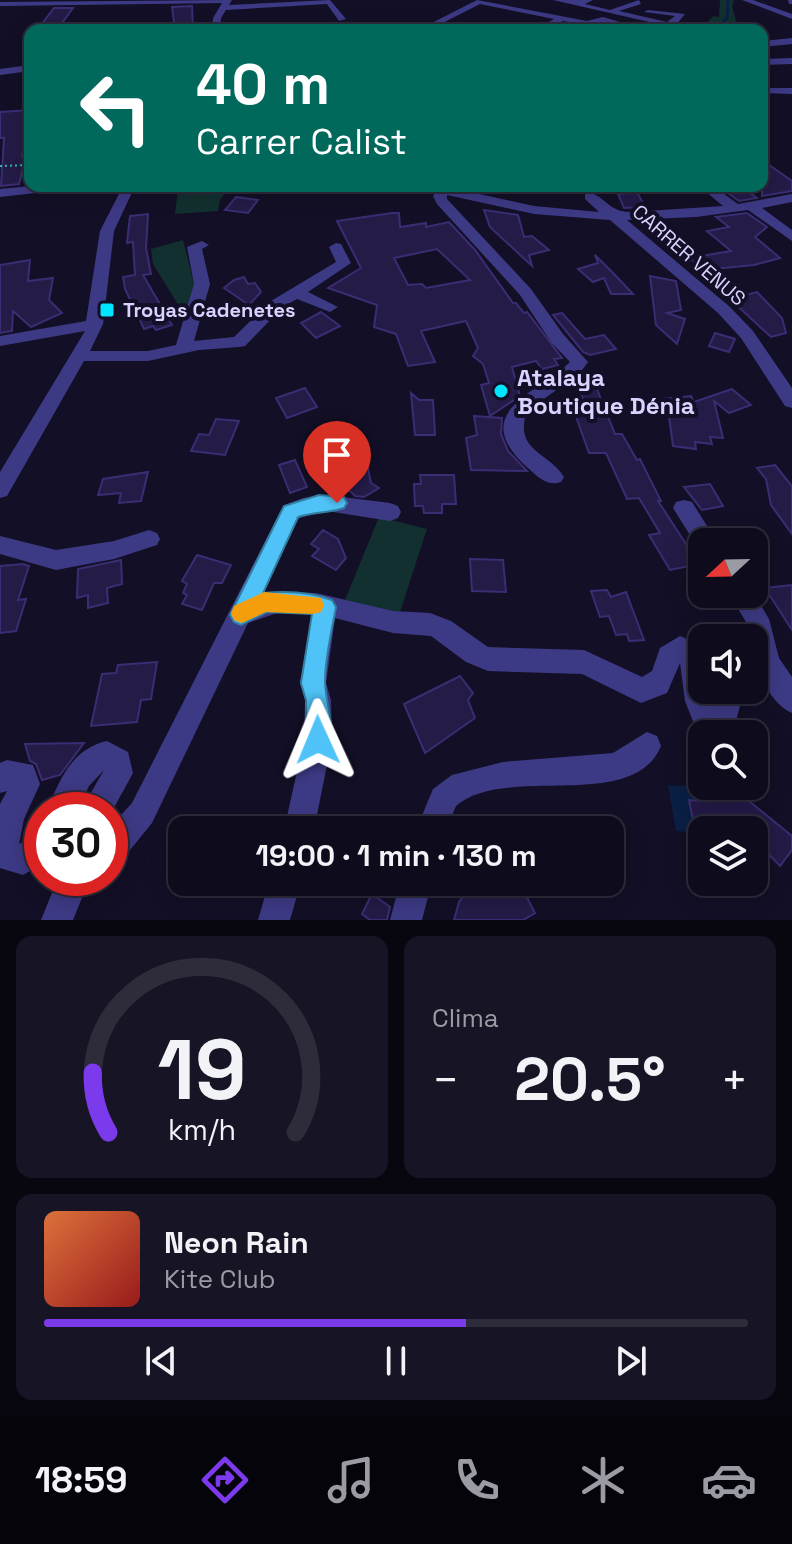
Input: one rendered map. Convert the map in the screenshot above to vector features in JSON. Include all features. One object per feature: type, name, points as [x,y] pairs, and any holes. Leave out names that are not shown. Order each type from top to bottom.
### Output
[{"type":"street","points":[[557,0],[667,24],[673,23],[681,14],[648,12]]},
{"type":"street","points":[[576,4],[589,0]]},
{"type":"street","points":[[746,0],[792,17]]},
{"type":"street","points":[[434,24],[481,1],[587,23],[603,19],[621,23]]},
{"type":"street","points":[[0,4],[329,2],[342,19]]},
{"type":"street","points":[[610,12],[638,2]]},
{"type":"street","points":[[776,11],[792,2]]},
{"type":"street","points":[[218,24],[226,3]]},
{"type":"street","points":[[551,24],[562,18]]},
{"type":"street","points":[[768,43],[792,41]]},
{"type":"street","points":[[768,62],[792,61]]},
{"type":"street","points":[[0,72],[24,69]]},
{"type":"street","points":[[768,91],[792,91]]},
{"type":"street","points":[[0,193],[24,190]]},
{"type":"street","points":[[0,490],[81,356],[95,324],[107,231],[126,192]]},
{"type":"street","points":[[442,192],[442,201],[526,292],[557,338],[579,362],[579,366],[519,408],[514,418],[517,441],[524,453],[554,477]]},
{"type":"street","points":[[453,192],[532,210],[614,217],[684,214],[786,199]]},
{"type":"street","points":[[713,192],[735,208]]},
{"type":"street","name":"CARRER VENUS","points":[[590,196],[724,310],[747,335],[792,402]]},
{"type":"street","points":[[751,206],[792,237]]},
{"type":"street","points":[[183,348],[202,284],[194,247],[202,245]]},
{"type":"street","points":[[81,356],[148,356],[183,348],[239,342],[277,304],[344,263],[336,247]]},
{"type":"street","points":[[297,293],[330,307]]},
{"type":"street","points":[[0,341],[95,324]]},
{"type":"street","points":[[128,829],[142,813],[291,512],[319,503],[337,503],[390,512]]},
{"type":"street","points":[[684,508],[697,528]]},
{"type":"street","points":[[0,545],[56,560],[114,550],[149,539]]},
{"type":"street","points":[[241,615],[264,602],[294,602],[355,611],[396,622],[427,624],[441,628],[474,655],[488,659],[584,662],[641,690],[651,690],[662,681],[669,656],[680,648],[688,651]]},
{"type":"street","points":[[302,816],[318,740],[318,700],[313,683],[325,607]]},
{"type":"street","points":[[768,663],[792,700]]},
{"type":"street","points":[[698,704],[701,713],[713,721],[725,715],[728,704]]},
{"type":"street","points":[[436,816],[449,792],[471,780],[613,767],[633,759],[647,746]]},
{"type":"street","points":[[71,792],[92,759],[107,755],[118,762],[119,773],[107,792]]},
{"type":"street","points":[[0,779],[14,773],[23,775],[26,784],[7,821],[2,841],[5,855],[24,859]]},
{"type":"street","points":[[57,920],[67,896]]},
{"type":"street","points":[[274,920],[281,896]]},
{"type":"street","points":[[406,920],[412,896]]},
{"type":"path","points":[[0,166],[24,165]]},
{"type":"green space","points":[[720,0],[734,0],[732,6],[737,24],[706,24],[713,16],[719,17]]},
{"type":"green space","points":[[178,192],[226,192],[220,200],[218,211],[175,214]]},
{"type":"green space","points":[[183,240],[195,288],[187,319],[153,264],[151,249]]},
{"type":"green space","points":[[379,517],[427,529],[399,615],[345,600]]},
{"type":"water","points":[[668,785],[688,786],[688,800],[702,801],[689,801],[692,816],[688,816],[688,832],[676,831]]},
{"type":"building","points":[[192,6],[193,24],[174,24],[172,7]]},
{"type":"building","points":[[54,8],[73,8],[61,24],[42,24]]},
{"type":"building","points":[[24,110],[24,164],[19,184],[1,186],[4,138],[0,138],[0,112]]},
{"type":"building","points":[[768,164],[792,181],[792,191],[762,196],[762,192],[768,192]]},
{"type":"building","points":[[637,192],[645,207],[624,208],[618,194]]},
{"type":"building","points":[[726,192],[748,192],[757,198],[739,201]]},
{"type":"building","points":[[236,197],[258,200],[248,213],[225,210]]},
{"type":"building","points":[[484,210],[518,215],[524,237],[532,236],[549,250],[529,255],[532,266],[490,227]]},
{"type":"building","points":[[399,213],[400,227],[426,223],[426,227],[449,222],[475,250],[513,303],[524,313],[527,312],[562,358],[554,359],[558,365],[542,369],[536,361],[512,367],[520,396],[490,416],[481,385],[489,383],[483,364],[473,356],[478,348],[466,321],[421,331],[435,362],[408,366],[396,334],[374,327],[377,305],[328,288],[361,268],[337,221]],"holes":[[[437,249],[470,280],[426,288],[422,284],[408,285],[394,258]]]},
{"type":"building","points":[[747,213],[767,227],[755,237],[780,258],[754,265],[703,270],[689,258],[731,251],[707,231],[729,227],[716,217]]},
{"type":"building","points":[[148,214],[146,248],[151,274],[143,275],[172,325],[156,330],[153,326],[144,329],[125,289],[123,277],[135,275],[133,242],[127,243],[130,216]]},
{"type":"building","points":[[595,255],[633,294],[611,294],[604,278],[593,282],[578,269],[598,263]]},
{"type":"building","points":[[30,260],[28,281],[53,278],[49,300],[62,313],[31,327],[13,311],[12,331],[0,333],[0,265]]},
{"type":"building","points":[[650,276],[676,281],[681,310],[667,313],[685,319],[677,344],[656,325]]},
{"type":"building","points":[[244,277],[248,284],[255,283],[261,292],[249,305],[224,288]]},
{"type":"building","points":[[757,292],[782,318],[786,333],[771,337],[730,299]]},
{"type":"building","points":[[321,312],[340,326],[316,338],[301,323]]},
{"type":"building","points":[[562,313],[585,339],[604,335],[616,349],[590,355],[583,352],[553,315]]},
{"type":"building","points":[[715,333],[735,339],[729,352],[709,346]]},
{"type":"building","points":[[595,384],[615,434],[622,434],[637,460],[640,459],[661,501],[658,501],[688,547],[688,566],[670,570],[649,535],[660,533],[639,498],[627,499],[606,453],[589,453],[574,411],[587,410],[578,385]]},
{"type":"building","points":[[305,388],[317,407],[287,418],[276,398]]},
{"type":"building","points":[[732,389],[751,405],[729,413],[714,401],[723,438],[710,437],[712,444],[695,442],[696,449],[673,446],[668,409],[662,399],[691,396],[694,402]]},
{"type":"building","points":[[411,393],[419,400],[433,400],[435,435],[415,435]]},
{"type":"building","points":[[474,416],[502,418],[501,434],[508,451],[527,471],[471,470],[466,438],[477,435]]},
{"type":"building","points":[[216,419],[239,421],[225,455],[191,451],[199,434],[209,435]]},
{"type":"building","points":[[295,460],[307,487],[290,493],[279,465]]},
{"type":"building","points":[[367,463],[371,483],[379,488],[364,497],[355,496],[345,486],[339,467]]},
{"type":"building","points":[[775,465],[792,486],[792,534],[771,505],[766,479],[757,468]]},
{"type":"building","points":[[148,472],[141,501],[119,503],[121,493],[98,495],[103,479]]},
{"type":"building","points":[[420,475],[454,475],[456,504],[442,504],[442,513],[424,513],[423,506],[415,506],[414,484],[421,484]]},
{"type":"building","points":[[710,484],[723,506],[702,510],[684,487]]},
{"type":"building","points":[[323,530],[338,539],[346,558],[336,570],[312,556],[319,549],[311,544]]},
{"type":"building","points":[[197,555],[231,565],[222,583],[214,583],[202,610],[182,604],[187,595],[183,593],[187,584],[182,581]]},
{"type":"building","points":[[470,559],[503,560],[506,592],[472,591]]},
{"type":"building","points":[[121,560],[122,584],[107,588],[108,603],[88,608],[88,595],[77,598],[78,569]]},
{"type":"building","points":[[0,566],[29,566],[18,600],[26,599],[16,631],[0,633]]},
{"type":"building","points":[[792,585],[792,630],[768,593],[768,588]]},
{"type":"building","points":[[607,590],[611,597],[626,592],[644,640],[629,641],[627,634],[616,635],[609,616],[600,617],[591,591]]},
{"type":"building","points":[[157,662],[151,699],[141,700],[137,722],[91,726],[102,674],[116,673],[118,665]]},
{"type":"building","points":[[460,676],[473,693],[468,700],[475,718],[425,753],[404,704]]},
{"type":"building","points":[[84,743],[60,775],[42,780],[36,764],[30,761],[25,744]]},
{"type":"building","points":[[689,800],[748,800],[767,816],[692,816]]},
{"type":"building","points":[[768,816],[792,836],[792,850],[780,866],[768,854]]},
{"type":"building","points":[[371,896],[390,907],[387,920],[370,920],[362,914]]},
{"type":"building","points":[[464,896],[526,896],[535,913],[523,920],[454,920]]},
{"type":"waterway","points":[[722,24],[727,18],[728,0]]},
{"type":"waterway","points":[[0,169],[24,167]]},
{"type":"slow traffic","points":[[242,613],[264,602],[313,605]]},
{"type":"place","name":"Troyas Cadenetes","points":[[107,310]]},
{"type":"place","name":"Atalaya Boutique Dénia","points":[[501,391]]},
{"type":"route","points":[[318,740],[318,700],[313,683],[325,607],[294,602],[264,602],[241,615],[291,512],[319,503],[337,503]]}]
